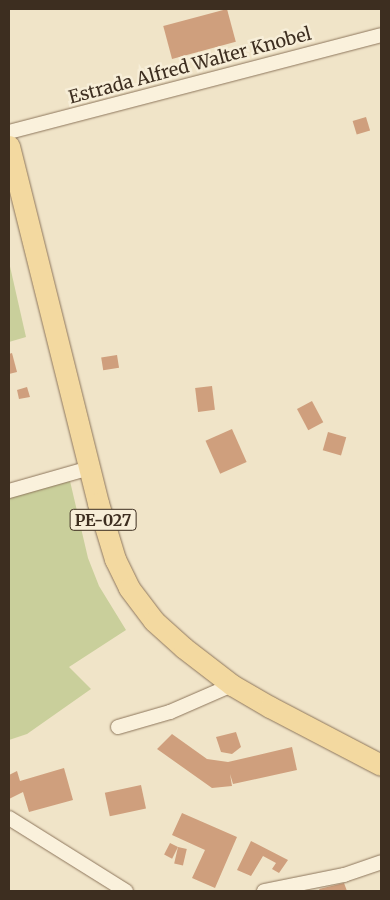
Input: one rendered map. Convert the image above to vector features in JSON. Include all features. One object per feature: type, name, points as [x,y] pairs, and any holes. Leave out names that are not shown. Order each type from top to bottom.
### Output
[{"type":"main road","name":"PE-027","points":[[9,146],[90,468],[115,559],[122,576],[140,605],[184,648],[232,685],[381,765]]},
{"type":"street","name":"Estrada Alfred Walter Knobel","points":[[9,132],[381,35]]},
{"type":"street","points":[[9,491],[90,468]]},
{"type":"street","points":[[118,728],[170,712],[232,685]]},
{"type":"street","points":[[9,818],[126,891]]},
{"type":"street","points":[[264,891],[344,875],[381,862]]},
{"type":"green space","points":[[9,262],[26,337],[9,342]]},
{"type":"green space","points":[[70,481],[88,558],[99,586],[126,630],[69,667],[91,689],[27,734],[9,740],[9,497]]},
{"type":"building","points":[[227,9],[236,42],[172,59],[163,26]]},
{"type":"building","points":[[366,117],[370,130],[357,134],[353,121]]},
{"type":"building","points":[[12,353],[17,372],[9,374],[9,354]]},
{"type":"building","points":[[117,355],[119,368],[103,370],[101,358]]},
{"type":"building","points":[[212,386],[215,410],[198,412],[195,388]]},
{"type":"building","points":[[27,387],[30,397],[19,399],[17,390]]},
{"type":"building","points":[[312,401],[323,422],[308,430],[297,409]]},
{"type":"building","points":[[232,429],[247,462],[220,474],[206,441]]},
{"type":"building","points":[[328,432],[346,437],[341,456],[323,450]]},
{"type":"building","points":[[236,732],[241,747],[232,754],[221,752],[216,737]]},
{"type":"building","points":[[172,734],[207,759],[228,762],[292,747],[297,770],[233,784],[230,774],[232,786],[212,788],[157,749]]},
{"type":"building","points":[[64,768],[73,800],[29,812],[23,792],[9,799],[9,775],[17,771],[20,781]]},
{"type":"building","points":[[141,785],[146,808],[110,816],[105,793]]},
{"type":"building","points":[[182,813],[237,837],[215,888],[192,878],[205,850],[172,835]]},
{"type":"building","points":[[251,841],[288,860],[279,873],[272,869],[276,863],[263,856],[251,876],[237,870]]},
{"type":"building","points":[[170,843],[178,847],[172,859],[164,855]]},
{"type":"building","points":[[178,847],[187,849],[183,866],[174,864]]},
{"type":"building","points":[[344,883],[347,891],[320,891],[319,889]]}]
